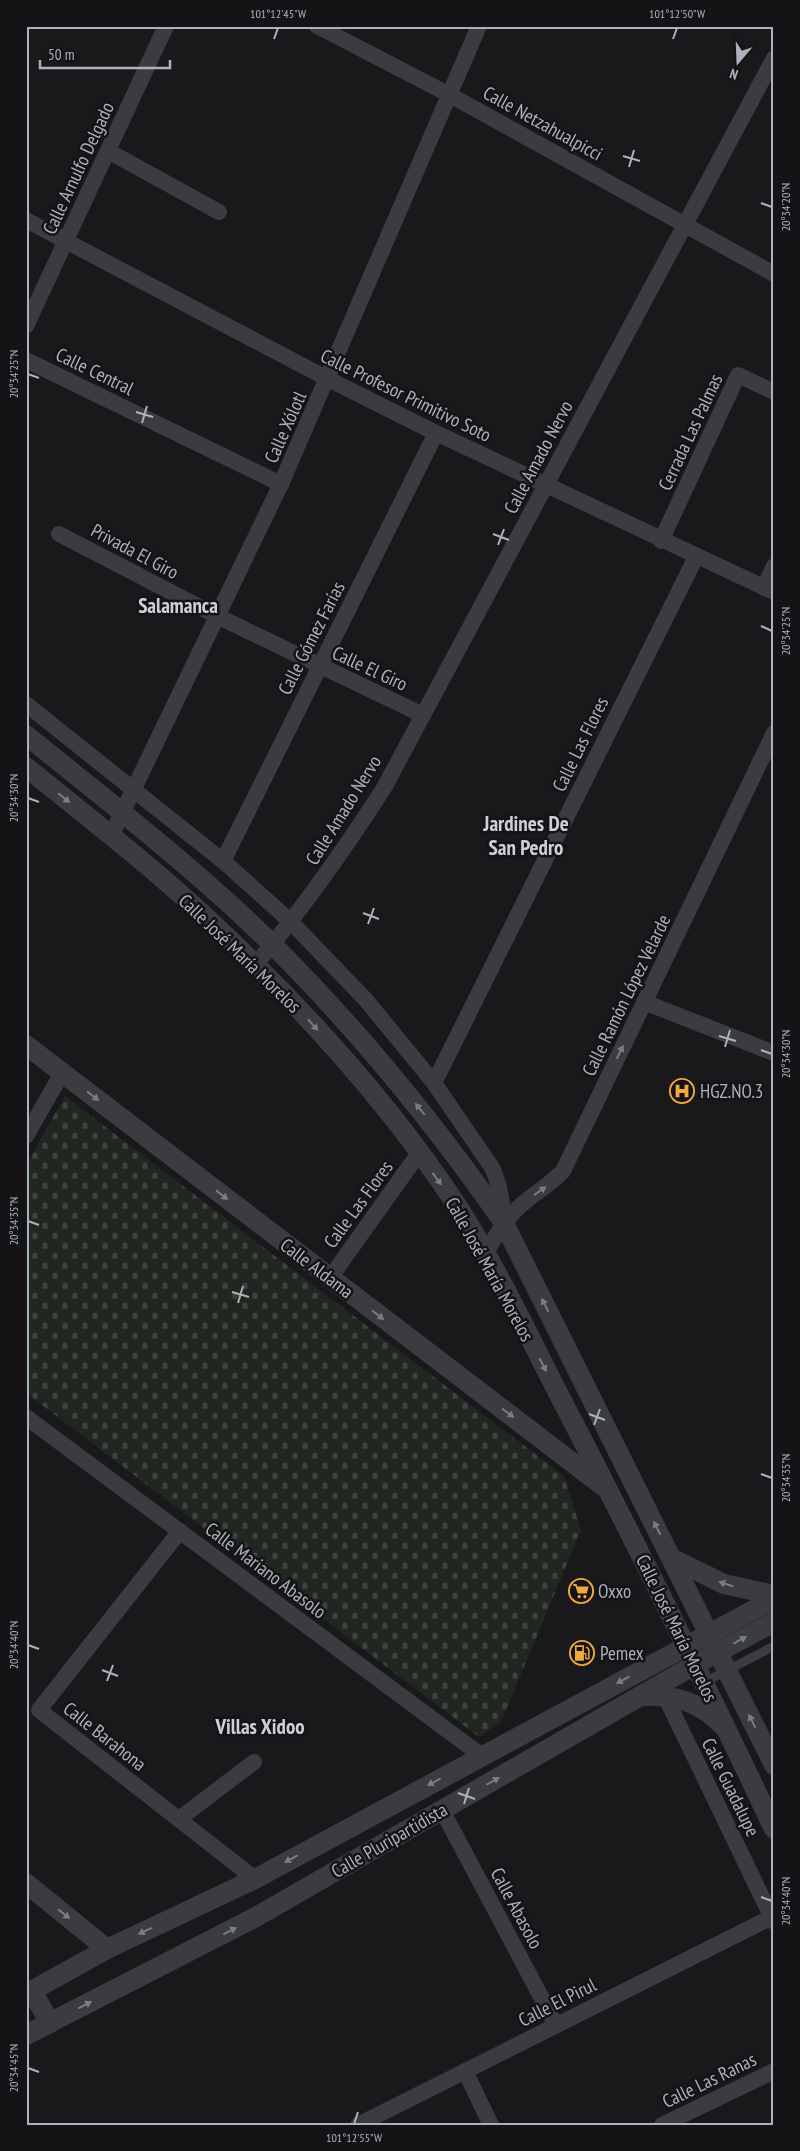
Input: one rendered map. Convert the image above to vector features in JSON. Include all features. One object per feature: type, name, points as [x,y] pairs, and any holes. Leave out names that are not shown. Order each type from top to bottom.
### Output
[{"type":"street","name":"Calle Arnulfo Delgado","points":[[26,326],[166,26]]},
{"type":"street","name":"Calle Netzahualpicci","points":[[317,26],[448,94],[774,274]]},
{"type":"street","name":"Calle Xólotl","points":[[111,836],[219,617],[281,484],[328,379],[478,26]]},
{"type":"street","name":"Calle Amado Nervo","points":[[256,965],[291,922],[349,842],[384,788],[774,58]]},
{"type":"street","points":[[108,151],[219,212]]},
{"type":"street","name":"Calle Profesor Primitivo Soto","points":[[26,220],[328,379],[436,433],[661,541],[769,590]]},
{"type":"street","name":"Calle Central","points":[[26,360],[281,484]]},
{"type":"street","name":"Cerrada Las Palmas","points":[[661,541],[738,375],[774,392]]},
{"type":"street","name":"Calle Gómez Farías","points":[[223,861],[436,433]]},
{"type":"street","name":"Privada El Giro","points":[[59,534],[219,617]]},
{"type":"street","name":"Calle Las Flores","points":[[434,1083],[696,557]]},
{"type":"street","points":[[769,590],[774,566]]},
{"type":"street","name":"Calle El Giro","points":[[219,617],[423,715]]},
{"type":"street","points":[[26,704],[223,861],[291,922],[366,1000],[434,1083],[493,1169],[499,1187],[504,1222]]},
{"type":"street","points":[[26,734],[40,715]]},
{"type":"street","name":"Calle Ramón López Velarde","points":[[486,1253],[504,1222],[526,1201],[553,1182],[563,1171],[774,733]]},
{"type":"street","name":"Calle José María Morelos","points":[[26,734],[200,877],[273,945],[356,1032],[459,1159],[504,1222],[774,1765]]},
{"type":"street","name":"Calle José María Morelos","points":[[26,767],[188,902],[256,965],[325,1039],[419,1153],[456,1204],[486,1253],[608,1490],[705,1682],[774,1829]]},
{"type":"street","points":[[644,1002],[774,1053]]},
{"type":"street","name":"Calle Aldama","points":[[26,1045],[608,1490]]},
{"type":"street","points":[[26,1136],[62,1073]]},
{"type":"street","name":"Calle Las Flores","points":[[330,1278],[419,1153]]},
{"type":"street","name":"Calle Mariano Abasolo","points":[[26,1417],[482,1756]]},
{"type":"street","name":"Calle Barahona","points":[[180,1532],[39,1710],[255,1879]]},
{"type":"street","points":[[673,1559],[724,1584],[774,1595]]},
{"type":"street","name":"Calle Pluripartidista","points":[[29,1993],[107,1949],[255,1879],[774,1598]]},
{"type":"street","name":"Calle Pluripartidista","points":[[26,2035],[254,1918],[696,1664],[774,1622]]},
{"type":"street","points":[[641,1696],[665,1696],[693,1704],[718,1720],[728,1732]]},
{"type":"street","name":"Calle Guadalupe","points":[[665,1696],[773,1918]]},
{"type":"street","points":[[179,1819],[254,1762]]},
{"type":"street","name":"Calle Abasolo","points":[[442,1810],[556,2025]]},
{"type":"street","points":[[26,1883],[107,1949]]},
{"type":"street","name":"Calle El Pirul","points":[[358,2125],[773,1918]]},
{"type":"street","points":[[29,1993],[50,2023]]},
{"type":"street","name":"Calle Las Ranas","points":[[662,2125],[774,2070]]},
{"type":"street","points":[[465,2071],[491,2125]]},
{"type":"lane","points":[[705,1682],[774,1646]]},
{"type":"green space","points":[[65,1096],[564,1476],[581,1530],[501,1722],[479,1737],[26,1393],[26,1165]]},
{"type":"place","name":"HGZ.NO.3","points":[[682,1091]]},
{"type":"place","name":"Oxxo","points":[[581,1591]]},
{"type":"place","name":"Pemex","points":[[582,1653]]},
{"type":"district","name":"Salamanca","points":[[178,606]]},
{"type":"district","name":"Jardines De San Pedro","points":[[526,836]]},
{"type":"district","name":"Villas Xidoo","points":[[260,1727]]}]
